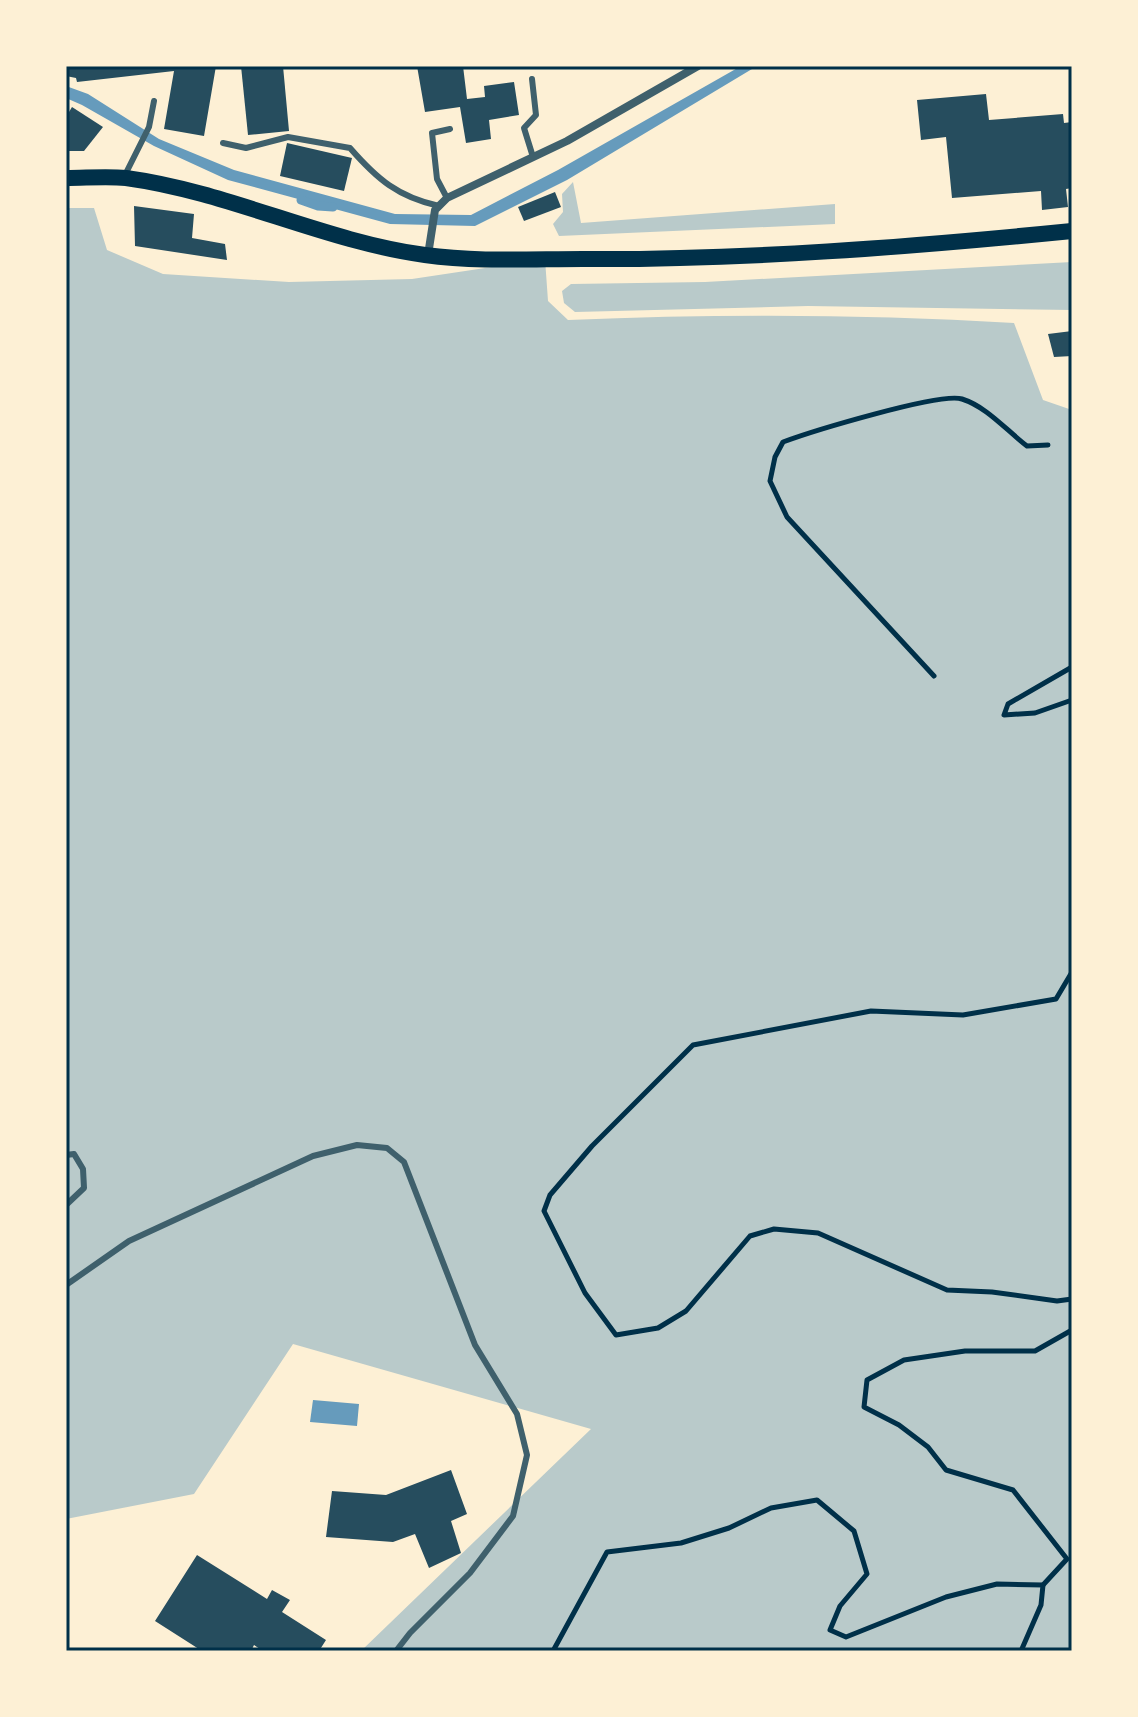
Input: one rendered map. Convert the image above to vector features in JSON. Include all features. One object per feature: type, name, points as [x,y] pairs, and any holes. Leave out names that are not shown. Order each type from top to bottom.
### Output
[{"type":"main road","points":[[66,178],[123,178],[210,197],[374,246],[428,256],[662,259],[1072,231]]},
{"type":"street","points":[[428,256],[437,208],[447,198],[567,141],[698,66]]},
{"type":"lane","points":[[532,79],[536,115],[524,128],[533,157]]},
{"type":"lane","points":[[123,178],[149,127],[154,101]]},
{"type":"lane","points":[[447,198],[437,179],[432,133],[450,129]]},
{"type":"lane","points":[[223,143],[246,148],[288,137],[350,148],[368,169],[411,200],[437,208]]},
{"type":"lane","points":[[66,1285],[129,1241],[313,1156],[357,1145],[387,1148],[404,1162],[475,1345],[517,1414],[527,1455],[513,1516],[470,1573],[396,1651]]},
{"type":"lane","points":[[66,1155],[74,1154],[83,1169],[84,1188],[66,1205]]},
{"type":"path","points":[[934,676],[787,517],[770,481],[775,457],[783,442],[823,427],[959,398],[981,408],[1027,446],[1048,445]]},
{"type":"path","points":[[1072,667],[1008,704],[1004,715],[1035,713],[1072,700]]},
{"type":"path","points":[[1072,972],[1056,999],[963,1015],[871,1011],[693,1045],[592,1146],[550,1195],[544,1211],[585,1293],[616,1335],[658,1328],[686,1311],[750,1236],[774,1229],[818,1233],[947,1290],[992,1292],[1057,1301],[1072,1299]]},
{"type":"path","points":[[1021,1651],[1041,1605],[1043,1585],[1067,1559],[1013,1490],[946,1470],[928,1447],[899,1425],[864,1407],[867,1380],[904,1360],[965,1351],[1035,1351],[1072,1330]]},
{"type":"path","points":[[553,1651],[607,1552],[681,1543],[729,1528],[771,1508],[817,1500],[854,1531],[867,1574],[840,1606],[830,1630],[846,1637],[946,1597],[997,1584],[1043,1585]]},
{"type":"shaded area","points":[[573,182],[581,223],[835,204],[835,224],[559,236],[553,224],[563,212],[562,194]]},
{"type":"shaded area","points":[[66,208],[94,208],[107,250],[163,274],[289,282],[412,279],[545,259],[548,301],[568,320],[791,316],[1014,323],[1043,400],[1072,410],[1072,1651],[361,1651],[591,1429],[293,1344],[194,1494],[66,1519]]},
{"type":"shaded area","points":[[1072,262],[1072,310],[808,306],[575,312],[564,303],[562,291],[571,284],[705,282]]},
{"type":"water","points":[[741,66],[757,66],[567,180],[475,226],[390,224],[228,180],[154,146],[66,98],[66,86],[88,94],[159,139],[234,170],[395,214],[471,215],[558,170]]},
{"type":"water","points":[[313,1400],[359,1404],[357,1426],[310,1422]]},
{"type":"building","points":[[66,66],[216,66],[204,136],[164,129],[174,71],[77,82],[76,78],[66,76]]},
{"type":"building","points":[[241,66],[283,66],[289,131],[248,135]]},
{"type":"building","points":[[417,66],[463,66],[467,99],[485,97],[484,86],[514,82],[519,115],[489,120],[491,139],[466,143],[460,107],[425,112]]},
{"type":"building","points":[[986,94],[989,120],[1063,114],[1064,123],[1072,122],[1072,188],[1066,189],[1068,207],[1042,210],[1041,191],[952,198],[946,137],[921,140],[917,100]]},
{"type":"building","points":[[72,107],[103,127],[84,151],[66,151],[66,117]]},
{"type":"building","points":[[287,143],[352,158],[344,191],[280,176]]},
{"type":"building","points":[[555,192],[561,207],[524,221],[518,207]]},
{"type":"building","points":[[134,206],[194,214],[192,238],[225,244],[227,260],[135,246]]},
{"type":"building","points":[[1072,331],[1072,356],[1054,357],[1048,334]]},
{"type":"building","points":[[451,1470],[467,1514],[451,1521],[461,1553],[429,1568],[415,1534],[393,1542],[326,1537],[332,1491],[386,1495]]},
{"type":"building","points":[[197,1555],[267,1599],[272,1590],[290,1600],[282,1612],[326,1640],[319,1651],[263,1651],[254,1645],[251,1651],[202,1651],[155,1621]]},
{"type":"waterway","points":[[301,200],[333,207]]}]
